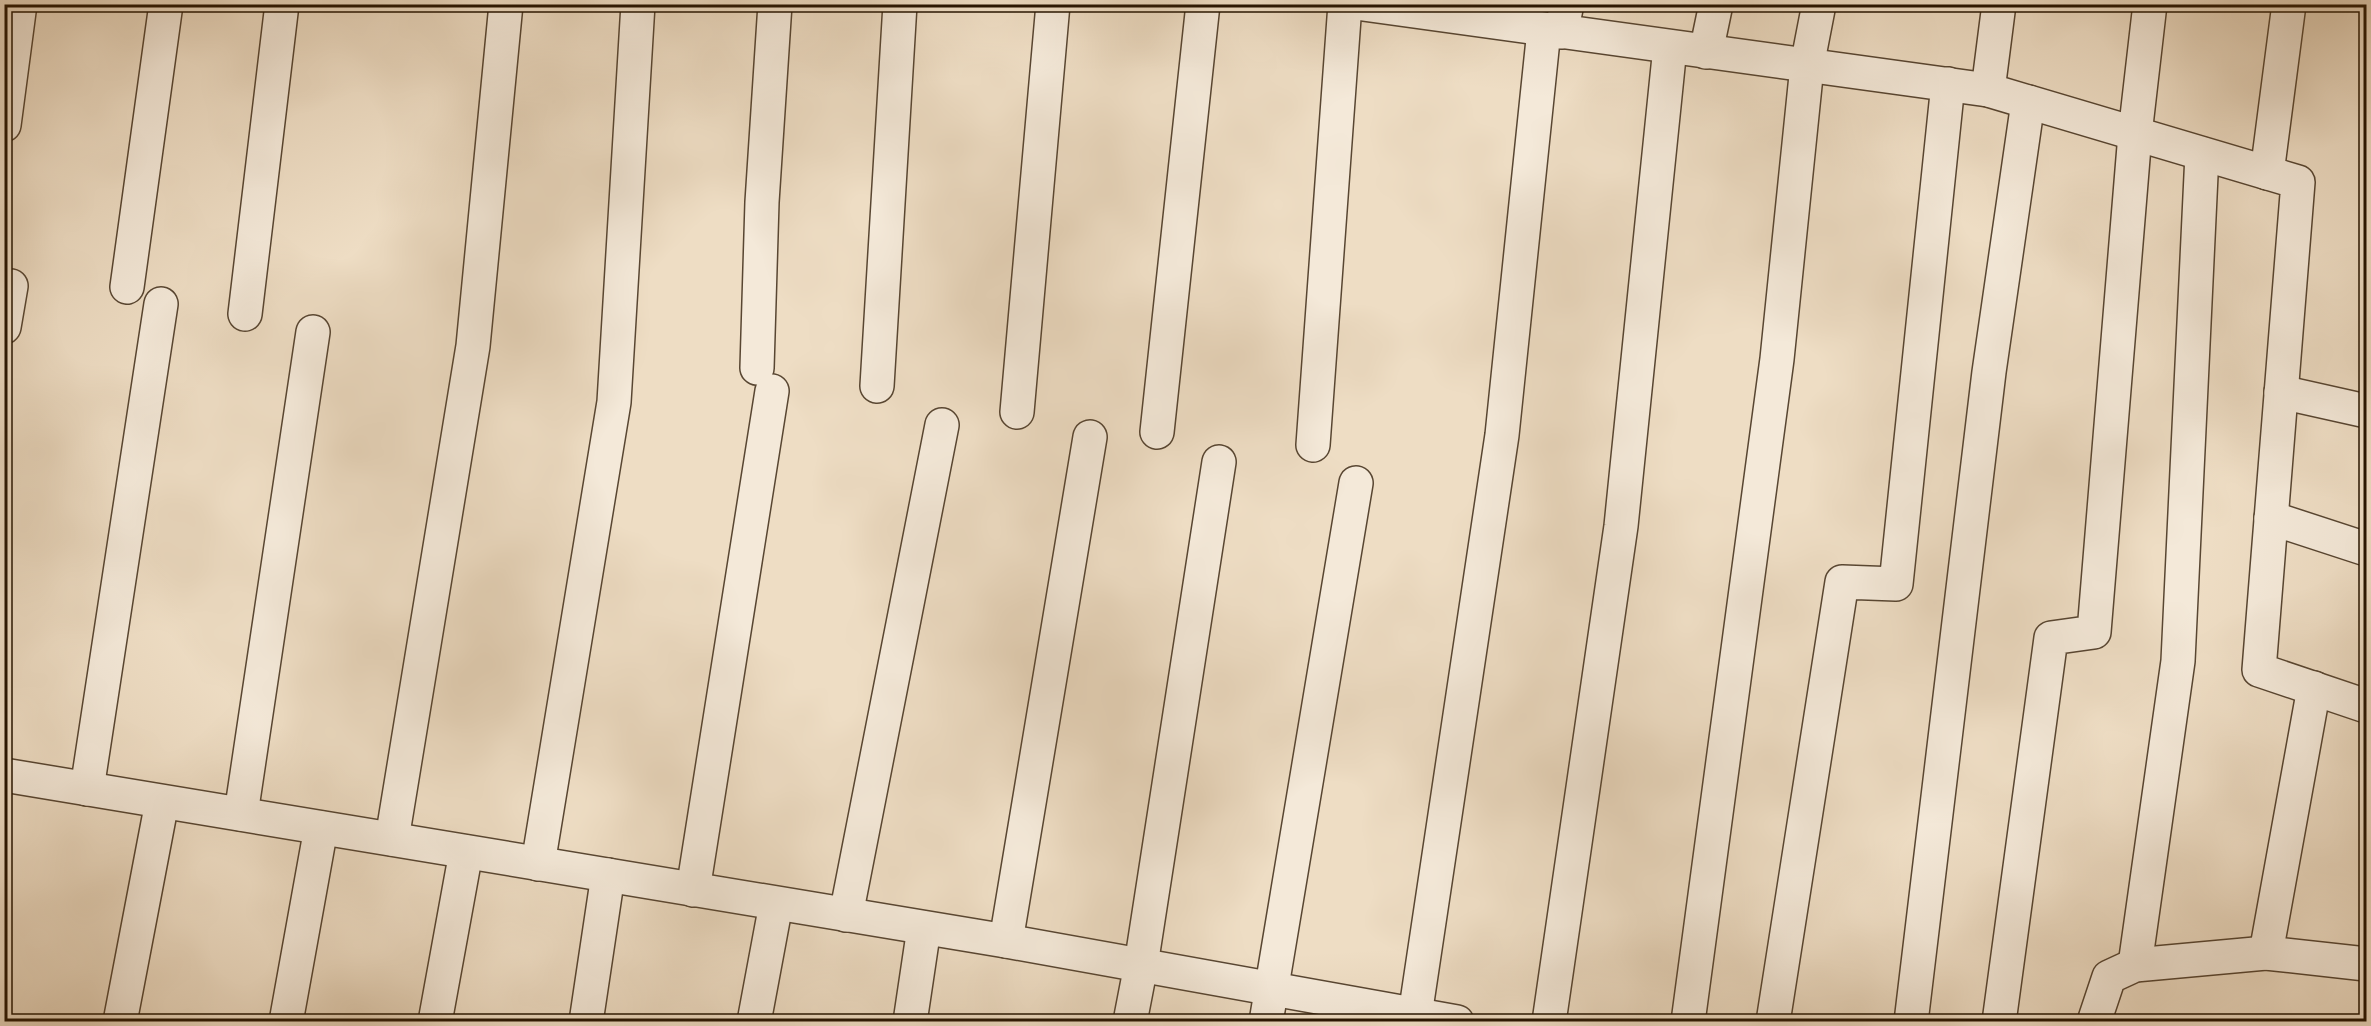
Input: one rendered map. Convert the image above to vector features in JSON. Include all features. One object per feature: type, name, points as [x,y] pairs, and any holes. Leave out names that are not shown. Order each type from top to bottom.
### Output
[{"type":"street","points":[[4,125],[20,4]]},
{"type":"street","points":[[127,288],[166,4]]},
{"type":"street","points":[[245,314],[282,4]]},
{"type":"street","points":[[392,839],[473,346],[506,4]]},
{"type":"street","points":[[538,864],[614,402],[638,4]]},
{"type":"street","points":[[693,890],[764,379],[762,202],[775,4]]},
{"type":"street","points":[[877,386],[900,4]]},
{"type":"street","points":[[1017,412],[1053,4]]},
{"type":"street","points":[[1157,432],[1203,4]]},
{"type":"street","points":[[1313,445],[1345,4]]},
{"type":"street","points":[[1363,4],[1557,22],[1670,47],[1988,90],[2298,182],[2259,670],[2367,706]]},
{"type":"street","points":[[1706,52],[1716,4]]},
{"type":"street","points":[[1688,1022],[1777,359],[1807,66],[1819,4]]},
{"type":"street","points":[[1988,90],[1999,4]]},
{"type":"street","points":[[2000,1022],[2052,639],[2094,632],[2135,134],[2150,4]]},
{"type":"street","points":[[2267,173],[2289,4]]},
{"type":"street","points":[[1414,1018],[1502,435],[1557,22]]},
{"type":"street","points":[[1549,1022],[1621,526],[1670,47]]},
{"type":"street","points":[[1773,1022],[1842,582],[1896,584],[1948,84]]},
{"type":"street","points":[[1911,1022],[1989,372],[2028,102]]},
{"type":"street","points":[[2135,965],[2178,661],[2202,154]]},
{"type":"street","points":[[4,327],[11,286]]},
{"type":"street","points":[[87,789],[161,304]]},
{"type":"street","points":[[241,814],[313,332]]},
{"type":"street","points":[[2281,392],[2367,411]]},
{"type":"street","points":[[846,915],[942,425]]},
{"type":"street","points":[[1005,941],[1090,437]]},
{"type":"street","points":[[1130,1022],[1141,965],[1219,462]]},
{"type":"street","points":[[1266,1022],[1356,483]]},
{"type":"street","points":[[2271,518],[2367,549]]},
{"type":"street","points":[[2266,954],[2314,688]]},
{"type":"street","points":[[4,775],[1005,941],[1272,989],[1414,1018],[1456,1022]]},
{"type":"street","points":[[120,1022],[162,802]]},
{"type":"street","points":[[286,1022],[321,828]]},
{"type":"street","points":[[435,1022],[466,852]]},
{"type":"street","points":[[586,1022],[608,875]]},
{"type":"street","points":[[754,1022],[776,904]]},
{"type":"street","points":[[910,1022],[924,928]]},
{"type":"street","points":[[2094,1022],[2109,977],[2135,965],[2266,954],[2367,964]]}]
